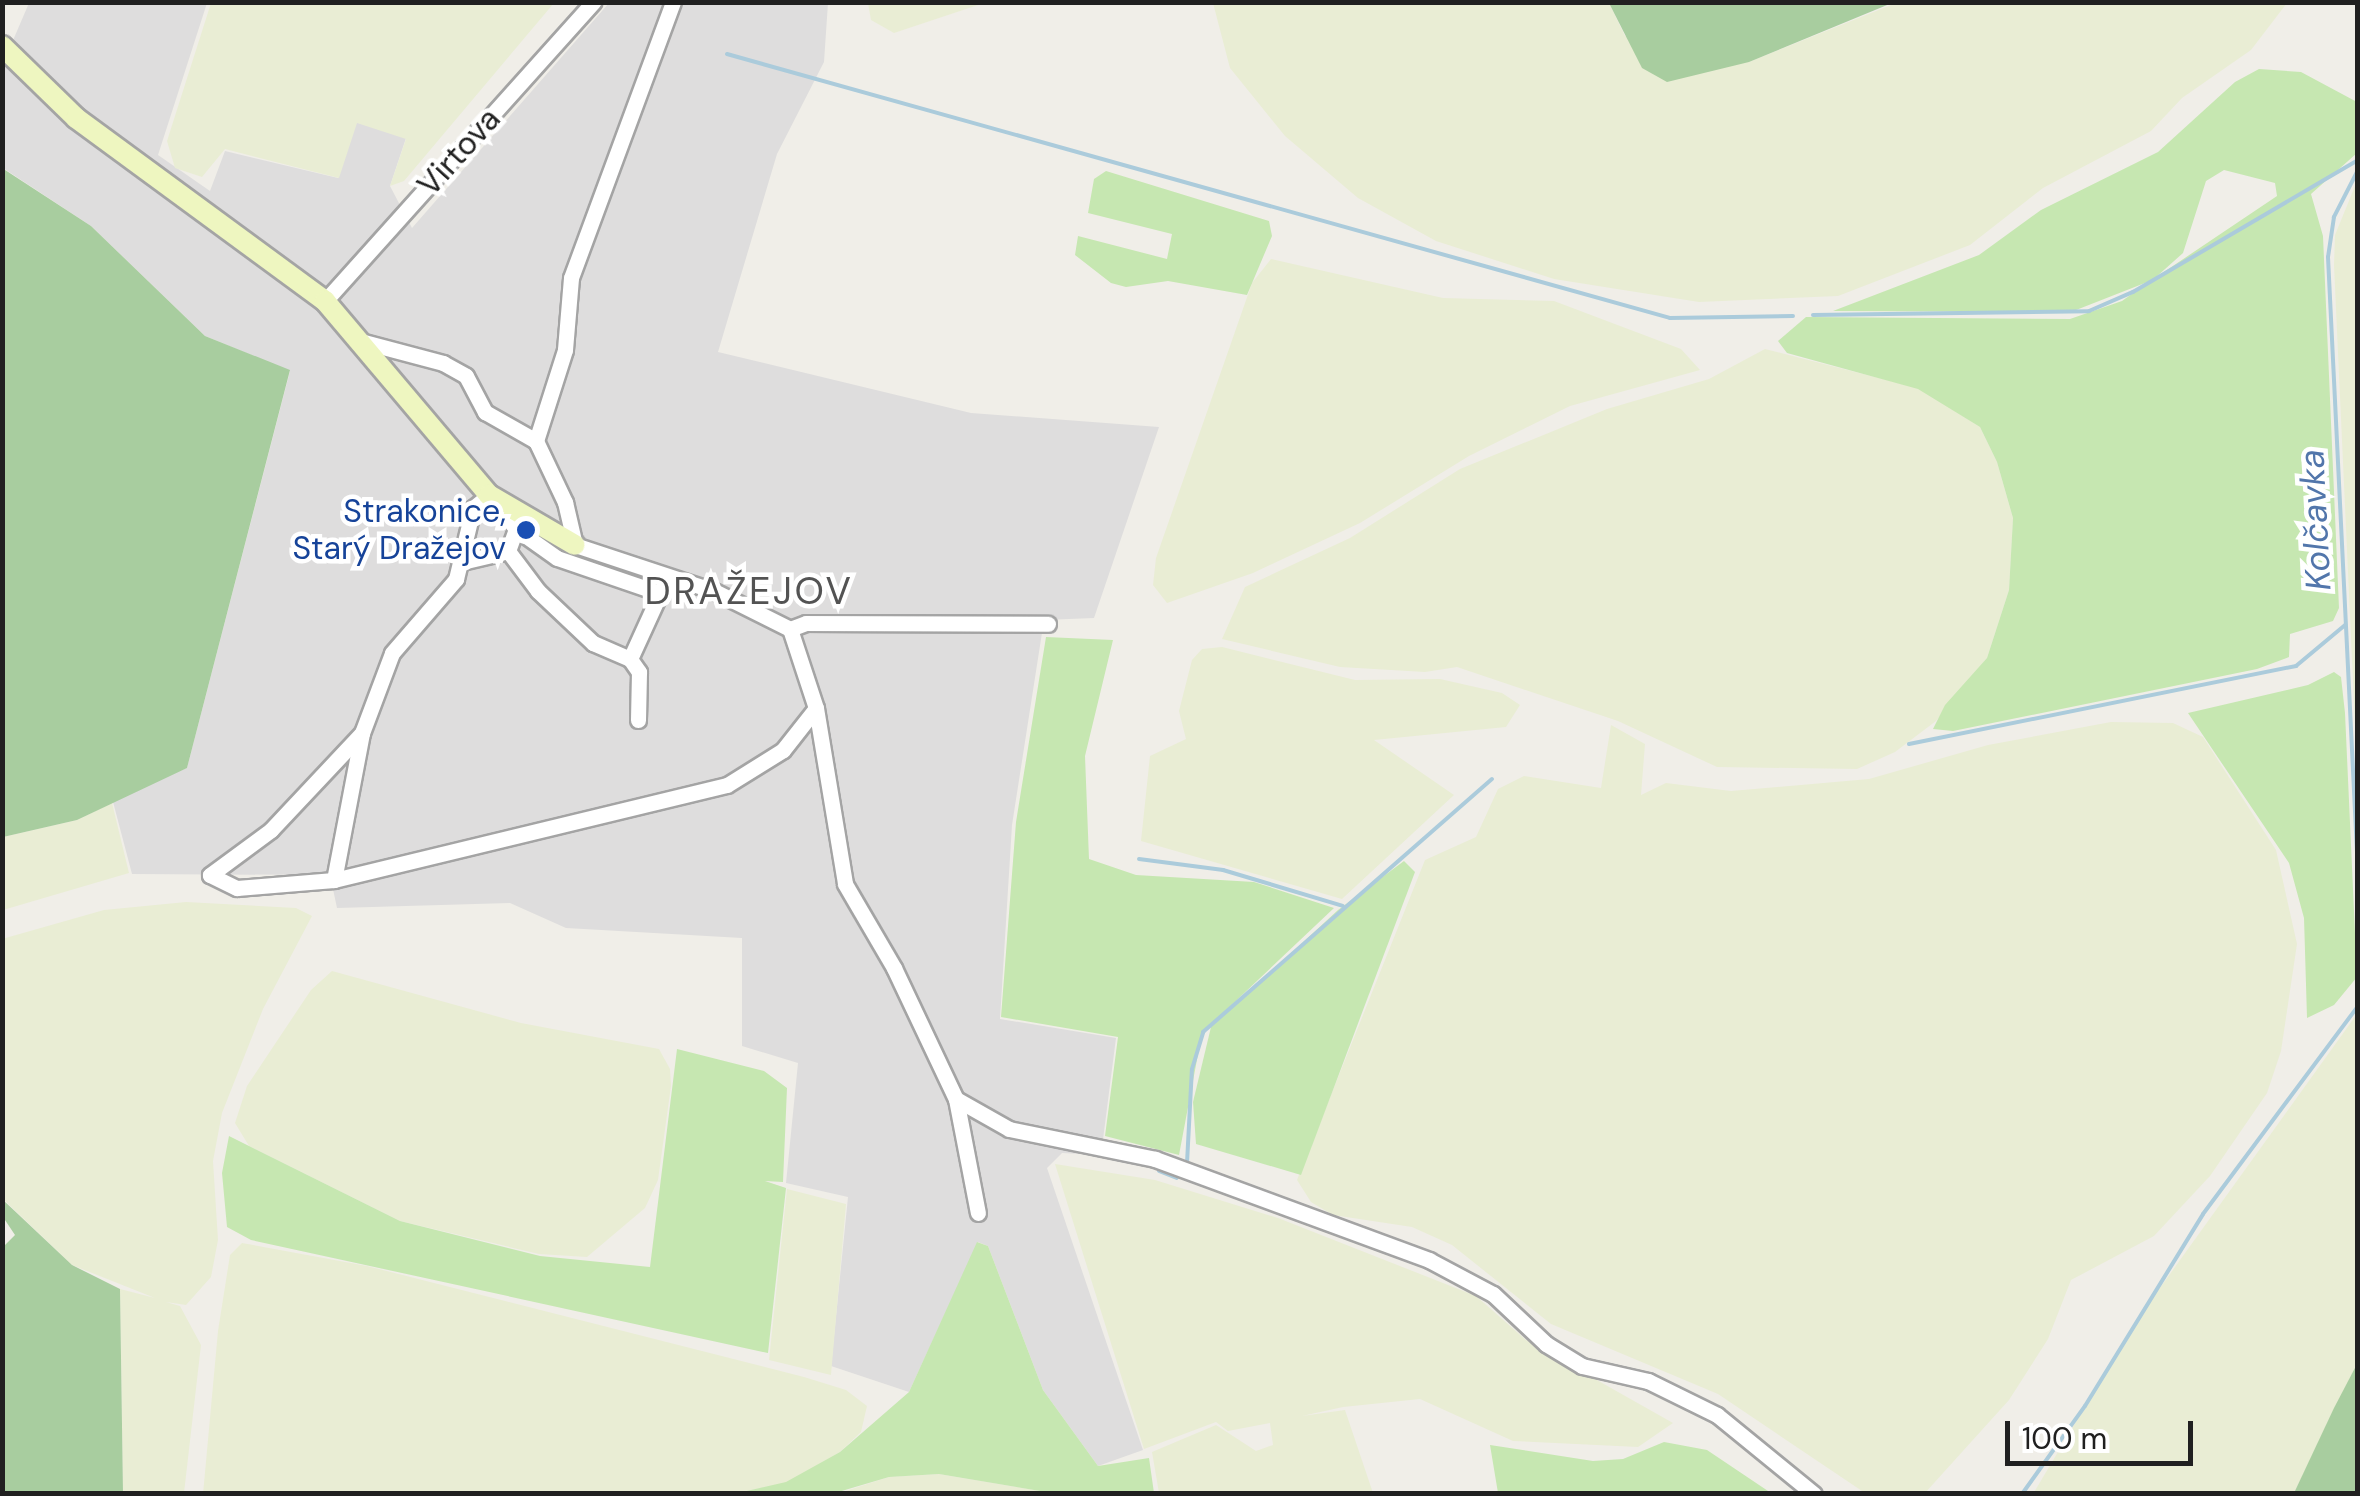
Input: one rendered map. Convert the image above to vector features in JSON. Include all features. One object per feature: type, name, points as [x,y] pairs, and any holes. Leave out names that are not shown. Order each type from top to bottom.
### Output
[{"type":"street","name":"Virtova","points":[[325,301],[593,2]]},
{"type":"street","points":[[536,442],[564,350],[571,278],[674,2]]},
{"type":"street","points":[[2,46],[76,118],[325,301],[364,342],[516,529],[557,558],[664,587],[714,591],[790,630],[816,708],[844,884],[894,968],[956,1099],[978,1213]]},
{"type":"street","points":[[364,342],[443,363],[466,376],[485,412],[536,442],[565,502],[575,545]]},
{"type":"street","points":[[489,495],[575,545],[664,587]]},
{"type":"street","points":[[334,880],[362,733],[392,652],[462,562],[464,528],[489,495]]},
{"type":"street","points":[[508,551],[516,529]]},
{"type":"street","points":[[462,562],[508,551]]},
{"type":"street","points":[[508,551],[538,591],[594,643],[630,660],[639,672],[638,720]]},
{"type":"street","points":[[630,660],[664,587]]},
{"type":"street","points":[[790,630],[806,624],[1048,624]]},
{"type":"street","points":[[362,733],[271,830],[210,875],[237,888],[334,880],[727,786],[799,735],[816,708]]},
{"type":"street","points":[[799,735],[822,750]]},
{"type":"street","points":[[956,1099],[1010,1129],[1156,1159],[1428,1260],[1494,1294],[1546,1344],[1582,1366],[1648,1382],[1717,1415],[1814,1494]]},
{"type":"shaded area","points":[[29,3],[207,3],[158,155],[210,191],[225,151],[338,178],[356,122],[406,138],[390,186],[412,228],[609,3],[828,3],[824,62],[777,154],[718,352],[971,413],[1159,427],[1094,618],[1044,620],[1012,825],[1000,1019],[1116,1038],[1101,1155],[1062,1153],[1047,1168],[1143,1450],[1098,1466],[1043,1390],[988,1246],[978,1242],[909,1392],[831,1366],[848,1197],[786,1183],[798,1063],[742,1046],[742,938],[566,928],[510,903],[337,908],[330,875],[132,874],[112,798],[187,768],[290,371],[205,336],[91,226],[3,168],[2,66]]},
{"type":"green space","points":[[211,2],[554,3],[404,181],[390,186],[406,139],[357,123],[339,178],[225,149],[202,177],[175,168],[167,141]]},
{"type":"green space","points":[[868,2],[984,3],[894,33],[871,20]]},
{"type":"green space","points":[[1609,2],[1892,3],[1749,62],[1667,82],[1642,68]]},
{"type":"green space","points":[[1213,3],[1609,3],[1625,36],[1749,62],[1896,3],[2287,3],[2251,50],[2182,98],[2151,131],[2043,188],[1970,245],[1838,296],[1699,302],[1554,279],[1436,241],[1358,198],[1285,136],[1230,68]]},
{"type":"green space","points":[[2259,69],[2301,72],[2357,102],[2357,153],[2311,194],[2323,236],[2339,608],[2333,621],[2290,634],[2289,657],[2257,669],[1953,731],[1933,729],[1945,705],[1987,658],[2009,590],[2013,518],[1997,462],[1980,427],[1918,389],[1787,353],[1778,341],[1806,317],[2070,319],[2122,301],[2150,281],[2071,312],[1833,311],[1979,255],[2041,210],[2158,152],[2235,82]],"holes":[[[2224,170],[2275,183],[2277,196],[2155,278],[2183,253],[2206,181]]]},
{"type":"green space","points":[[2,168],[91,226],[205,336],[290,370],[187,768],[77,820],[3,837]]},
{"type":"green space","points":[[1106,171],[1269,221],[1272,236],[1247,295],[1168,281],[1126,287],[1111,283],[1075,255],[1078,236],[1167,259],[1172,234],[1088,213],[1094,179]]},
{"type":"green space","points":[[2357,181],[2357,769],[2334,265],[2335,235]]},
{"type":"green space","points":[[1271,259],[1443,298],[1554,301],[1681,349],[1700,370],[1570,406],[1469,456],[1360,523],[1253,573],[1167,603],[1153,585],[1156,558],[1252,283]]},
{"type":"green space","points":[[1765,349],[1918,388],[1980,427],[1997,462],[2013,518],[2009,590],[1987,658],[1936,721],[1895,752],[1857,769],[1717,767],[1618,721],[1457,667],[1425,672],[1340,667],[1222,639],[1245,587],[1350,538],[1460,469],[1607,409],[1709,379]]},
{"type":"green space","points":[[1046,637],[1113,640],[1085,756],[1089,859],[1136,875],[1254,882],[1334,908],[1202,1033],[1179,1155],[1105,1136],[1118,1037],[1001,1017],[1016,822]]},
{"type":"green space","points":[[1222,647],[1355,680],[1440,679],[1502,693],[1520,705],[1506,727],[1374,740],[1454,795],[1342,899],[1141,841],[1150,756],[1186,739],[1179,711],[1192,660],[1202,649]]},
{"type":"green space","points":[[2334,672],[2341,677],[2345,713],[2357,977],[2334,1005],[2307,1018],[2304,918],[2289,863],[2188,713],[2308,685]]},
{"type":"green space","points":[[2111,722],[2173,723],[2203,737],[2276,850],[2297,944],[2281,1051],[2267,1093],[2210,1176],[2154,1236],[2071,1280],[2048,1339],[2009,1400],[1925,1493],[1865,1493],[1718,1394],[1551,1324],[1452,1245],[1412,1227],[1333,1215],[1311,1202],[1297,1180],[1425,860],[1476,837],[1498,789],[1524,776],[1601,788],[1611,725],[1645,744],[1641,795],[1666,783],[1731,791],[1869,779],[1988,745]]},
{"type":"green space","points":[[112,803],[129,873],[3,910],[3,837],[77,820]]},
{"type":"green space","points":[[1404,861],[1415,872],[1301,1175],[1196,1144],[1193,1102],[1211,1027],[1338,910]]},
{"type":"green space","points":[[186,902],[296,908],[312,916],[263,1009],[222,1113],[213,1161],[218,1240],[211,1277],[186,1305],[166,1302],[180,1306],[201,1345],[184,1493],[123,1493],[120,1289],[155,1298],[72,1265],[3,1199],[2,939],[104,910]]},
{"type":"green space","points":[[332,971],[521,1023],[659,1049],[670,1069],[671,1086],[658,1180],[645,1208],[587,1257],[539,1254],[400,1221],[249,1146],[235,1123],[247,1086],[311,990]]},
{"type":"green space","points":[[2357,1014],[2357,1364],[2294,1493],[2033,1494],[2134,1324]]},
{"type":"green space","points":[[677,1049],[764,1071],[787,1088],[783,1182],[765,1181],[786,1188],[768,1353],[251,1240],[227,1227],[222,1173],[229,1136],[400,1221],[540,1256],[650,1267]]},
{"type":"green space","points":[[1055,1164],[1155,1180],[1278,1218],[1476,1296],[1526,1340],[1673,1423],[1638,1447],[1513,1441],[1420,1399],[1343,1407],[1302,1416],[1345,1410],[1373,1493],[1159,1493],[1152,1452],[1216,1425],[1256,1451],[1273,1445],[1270,1423],[1228,1431],[1216,1422],[1144,1449]]},
{"type":"green space","points":[[787,1189],[846,1204],[831,1375],[769,1360]]},
{"type":"green space","points":[[2,1199],[72,1265],[120,1289],[123,1493],[3,1493],[2,1248],[15,1235],[3,1217]]},
{"type":"green space","points":[[977,1242],[988,1246],[1043,1390],[1098,1466],[1149,1458],[1154,1493],[1052,1493],[939,1474],[889,1477],[835,1493],[738,1493],[786,1482],[840,1452],[909,1392]]},
{"type":"green space","points":[[242,1243],[367,1266],[804,1377],[846,1390],[867,1406],[861,1432],[840,1452],[786,1483],[738,1493],[203,1494],[218,1331],[230,1255]]},
{"type":"green space","points":[[2357,1364],[2357,1493],[2294,1493],[2334,1408]]},
{"type":"green space","points":[[1664,1442],[1707,1450],[1771,1493],[1498,1493],[1490,1445],[1593,1461],[1623,1459]]},
{"type":"green space","points":[[939,1474],[1052,1493],[836,1494],[889,1477]]},
{"type":"waterway","points":[[727,54],[1670,318],[1793,316]]},
{"type":"waterway","points":[[1813,315],[2089,311],[2133,292],[2358,160]]},
{"type":"waterway","name":"Kolčavka","points":[[2358,170],[2334,217],[2328,257],[2358,873]]},
{"type":"waterway","points":[[1909,744],[2296,666],[2345,625]]},
{"type":"waterway","points":[[1187,1163],[1192,1069],[1203,1032],[1492,779]]},
{"type":"waterway","points":[[1139,859],[1223,870],[1343,906]]},
{"type":"waterway","points":[[2022,1494],[2085,1406],[2203,1214],[2358,1006]]},
{"type":"waterway","points":[[1159,1171],[1177,1178]]},
{"type":"place","name":"Strakonice, Starý Dražejov","points":[[526,530]]},
{"type":"district","name":"DRAŽEJOV","points":[[749,592]]}]
